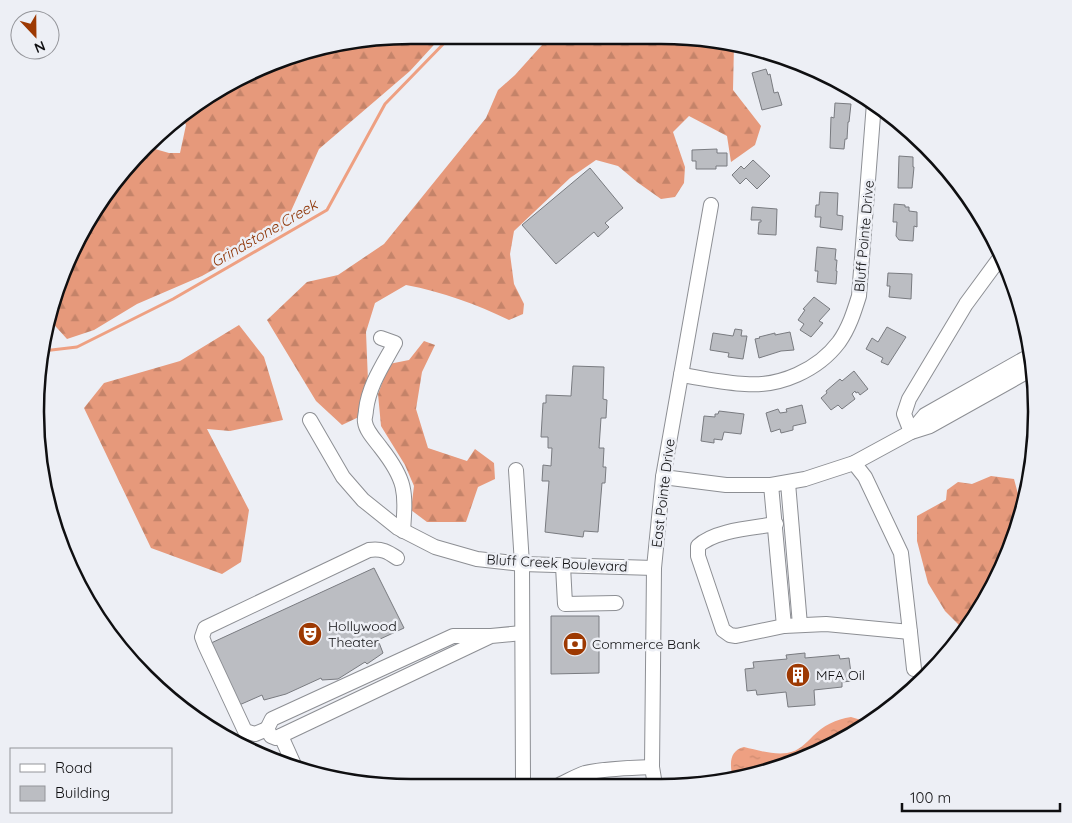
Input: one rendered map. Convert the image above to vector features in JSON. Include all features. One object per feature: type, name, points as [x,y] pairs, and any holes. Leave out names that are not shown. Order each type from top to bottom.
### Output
[{"type":"street","name":"Bluff Pointe Drive","points":[[681,375],[746,384],[774,383],[801,373],[824,358],[839,342],[852,319],[859,296],[873,112]]},
{"type":"street","name":"East Pointe Drive","points":[[653,779],[654,568],[663,477],[710,205]]},
{"type":"street","points":[[911,432],[904,414],[910,399],[966,304],[996,263]]},
{"type":"street","points":[[381,338],[395,343],[371,387],[365,422],[371,435],[400,476],[404,487],[403,531]]},
{"type":"street","points":[[911,432],[925,415],[1024,360]]},
{"type":"street","points":[[663,477],[726,485],[772,485],[805,479],[854,462],[911,432],[930,426],[1026,372]]},
{"type":"street","name":"Bluff Creek Boulevard","points":[[310,420],[343,476],[363,500],[403,531],[434,547],[476,558],[522,564],[654,568]]},
{"type":"street","points":[[854,462],[865,477],[901,553],[914,669]]},
{"type":"street","points":[[516,470],[522,564],[523,779]]},
{"type":"street","points":[[788,483],[800,624]]},
{"type":"street","points":[[772,485],[784,626]]},
{"type":"street","points":[[776,524],[740,530],[704,540],[698,546],[698,556],[723,630],[730,635],[736,636],[784,626],[826,624],[910,632]]},
{"type":"street","points":[[398,558],[387,551],[370,550],[205,628],[202,637],[205,645],[245,731],[255,734],[267,729],[272,719],[453,636],[491,636],[522,633]]},
{"type":"street","points":[[563,566],[565,604],[616,603]]},
{"type":"street","points":[[267,729],[271,736],[276,738],[491,636]]},
{"type":"street","points":[[280,736],[291,759]]},
{"type":"street","points":[[573,779],[584,774],[618,768],[652,767]]},
{"type":"green space","points":[[435,44],[410,71],[319,149],[282,231],[202,276],[137,304],[94,330],[67,339],[54,325],[56,316],[72,271],[93,228],[120,188],[149,154],[155,149],[169,153],[180,153],[186,125],[185,123],[188,120],[228,93],[293,63],[316,56],[363,47]]},
{"type":"green space","points":[[543,44],[661,44],[709,47],[732,51],[734,51],[733,90],[761,126],[755,145],[731,162],[727,136],[689,116],[673,132],[685,167],[684,183],[675,197],[661,199],[618,166],[596,160],[570,178],[514,231],[510,254],[514,284],[524,304],[523,314],[509,320],[459,299],[406,285],[375,303],[366,332],[368,381],[363,415],[342,425],[316,401],[267,320],[307,282],[338,275],[384,244],[486,118],[498,90],[515,75]]},
{"type":"green space","points":[[239,325],[264,357],[283,420],[230,431],[207,429],[249,510],[241,562],[222,574],[151,548],[84,408],[104,383],[180,361]]},
{"type":"green space","points":[[424,341],[435,345],[422,372],[416,409],[428,448],[467,461],[475,449],[494,463],[495,479],[478,487],[466,522],[427,522],[411,510],[414,486],[405,465],[381,426],[378,394],[389,364],[409,360]]},
{"type":"green space","points":[[991,476],[1014,479],[1018,495],[1009,530],[990,574],[959,625],[945,611],[928,583],[917,541],[917,516],[946,500],[947,490],[958,482],[972,484]]},
{"type":"water","points":[[851,717],[860,720],[823,741],[779,760],[732,772],[731,760],[739,749],[744,747],[771,753],[795,751],[825,726],[840,719]]},
{"type":"building","points":[[766,69],[768,75],[770,74],[774,93],[778,92],[782,105],[762,110],[752,73]]},
{"type":"building","points":[[835,103],[851,104],[844,149],[830,148],[831,117],[834,118]]},
{"type":"building","points":[[717,149],[717,153],[727,153],[727,166],[716,166],[716,169],[696,169],[696,161],[692,161],[692,150]]},
{"type":"building","points":[[899,156],[913,157],[912,188],[898,188]]},
{"type":"building","points":[[753,160],[770,176],[757,189],[746,178],[740,184],[732,175],[741,166],[744,169]]},
{"type":"building","points":[[590,168],[623,208],[605,223],[609,227],[598,237],[594,232],[556,264],[522,225]]},
{"type":"building","points":[[820,192],[838,193],[837,215],[843,216],[842,230],[820,227],[821,217],[815,217],[816,205],[819,205]]},
{"type":"building","points":[[894,204],[905,205],[905,207],[909,207],[909,211],[917,212],[917,227],[914,226],[913,241],[899,240],[896,236],[897,222],[893,222]]},
{"type":"building","points":[[752,207],[777,209],[776,235],[758,234],[759,222],[761,220],[751,220]]},
{"type":"building","points":[[817,247],[836,249],[836,284],[817,282],[818,271],[815,271]]},
{"type":"building","points":[[888,273],[912,274],[911,299],[889,297],[890,286],[887,286]]},
{"type":"building","points":[[814,297],[830,309],[819,321],[823,323],[811,337],[800,330],[804,324],[798,320],[805,310],[803,309]]},
{"type":"building","points":[[887,327],[906,337],[888,365],[881,362],[883,358],[866,349],[872,338],[878,342]]},
{"type":"building","points":[[735,329],[742,330],[741,336],[747,336],[743,359],[728,357],[729,353],[710,350],[713,333],[733,336]]},
{"type":"building","points":[[790,332],[794,350],[781,351],[759,358],[755,339],[775,333],[775,335]]},
{"type":"building","points":[[573,366],[604,367],[603,399],[607,400],[606,418],[601,418],[599,448],[604,448],[603,467],[606,467],[605,483],[602,483],[598,532],[584,531],[583,537],[545,532],[549,481],[542,481],[543,465],[551,466],[552,448],[548,448],[548,437],[541,437],[543,403],[546,403],[546,395],[571,396]]},
{"type":"building","points":[[854,371],[868,389],[860,395],[855,391],[852,394],[855,399],[842,409],[838,405],[831,410],[821,398],[840,379],[842,381]]},
{"type":"building","points":[[802,405],[806,423],[793,426],[793,430],[781,433],[780,429],[771,432],[766,413],[778,409],[780,413],[787,412],[786,409]]},
{"type":"building","points":[[719,411],[744,414],[741,434],[724,432],[722,440],[714,439],[714,443],[701,441],[704,416],[715,417],[715,414],[718,414]]},
{"type":"building","name":"Hollywood Theater","points":[[374,568],[404,628],[378,640],[383,653],[367,664],[365,662],[338,679],[322,680],[321,678],[286,694],[264,700],[262,695],[237,706],[209,644]]},
{"type":"building","name":"Commerce Bank","points":[[551,616],[599,616],[599,673],[551,674]]},
{"type":"building","name":"MFA Oil","points":[[805,653],[805,658],[839,655],[840,659],[849,658],[852,681],[842,682],[842,687],[814,690],[815,705],[788,707],[786,692],[757,695],[756,690],[747,691],[745,669],[754,668],[753,662],[787,659],[786,655]]},
{"type":"waterway","name":"Grindstone Creek","points":[[49,350],[77,347],[173,299],[327,210],[385,104],[443,44]]},
{"type":"place","name":"Hollywood Theater","points":[[310,634]]},
{"type":"place","name":"Commerce Bank","points":[[575,644]]},
{"type":"place","name":"MFA Oil","points":[[798,675]]}]
